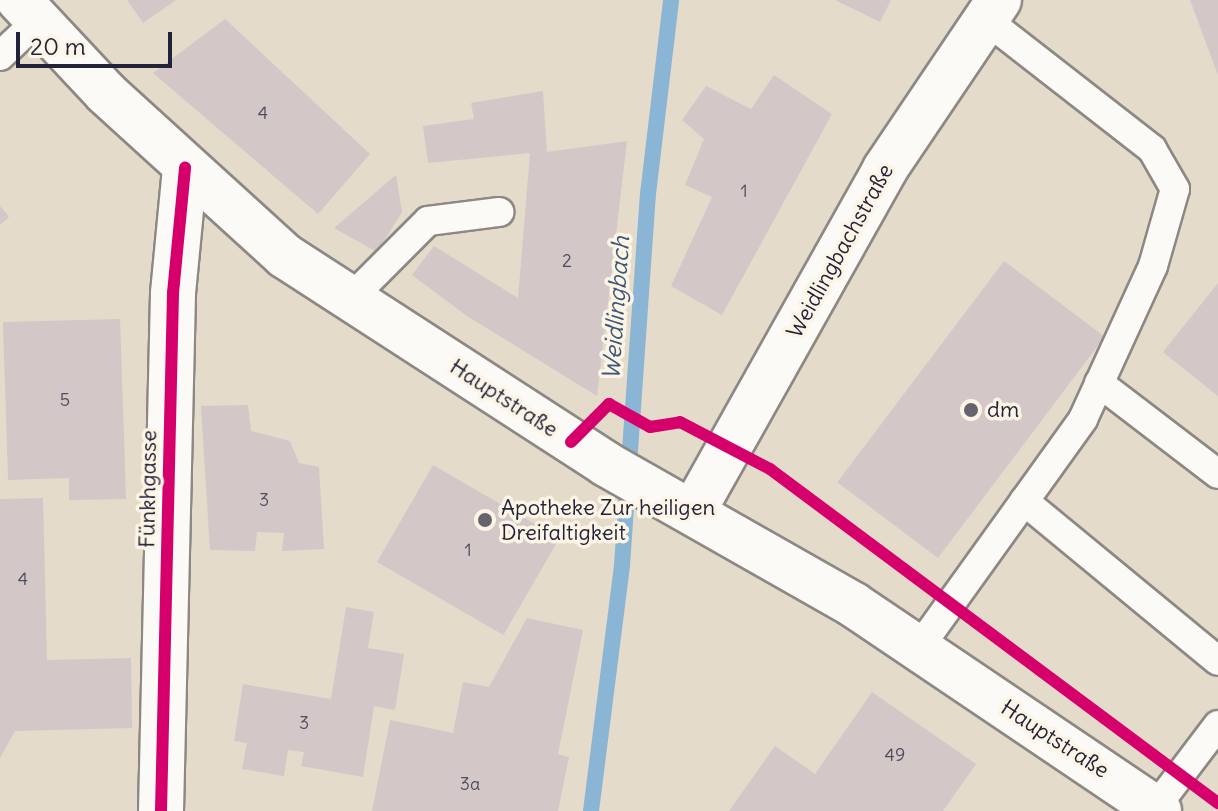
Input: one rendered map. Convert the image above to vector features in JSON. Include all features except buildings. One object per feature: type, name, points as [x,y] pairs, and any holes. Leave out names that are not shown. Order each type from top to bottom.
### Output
[{"type":"main road","name":"Weidlingbachstraße","points":[[694,510],[885,169],[992,10]]},
{"type":"main road","name":"Hauptstraße","points":[[27,11],[185,168],[285,256],[606,464],[694,510],[918,649],[1157,809]]},
{"type":"main road","name":"Fünkhgasse","points":[[161,811],[173,293],[185,168]]},
{"type":"lane","points":[[918,649],[1083,419],[1153,266],[1175,189],[1152,149],[992,10]]},
{"type":"lane","points":[[0,56],[27,11]]},
{"type":"lane","points":[[350,299],[428,221],[499,212]]},
{"type":"lane","points":[[1099,383],[1218,474]]},
{"type":"lane","points":[[1024,501],[1218,661]]},
{"type":"lane","points":[[1157,809],[1218,725]]},
{"type":"waterway","name":"Weidlingbach","points":[[591,811],[622,565],[648,194],[671,0]]},
{"type":"cycle path","points":[[161,811],[173,293],[185,168]]},
{"type":"cycle path","points":[[571,442],[609,404],[650,427],[680,422],[770,469],[1218,803]]},
{"type":"place","name":"dm","points":[[971,410]]},
{"type":"place","name":"Apotheke Zur heiligen Dreifaltigkeit","points":[[485,520]]}]
